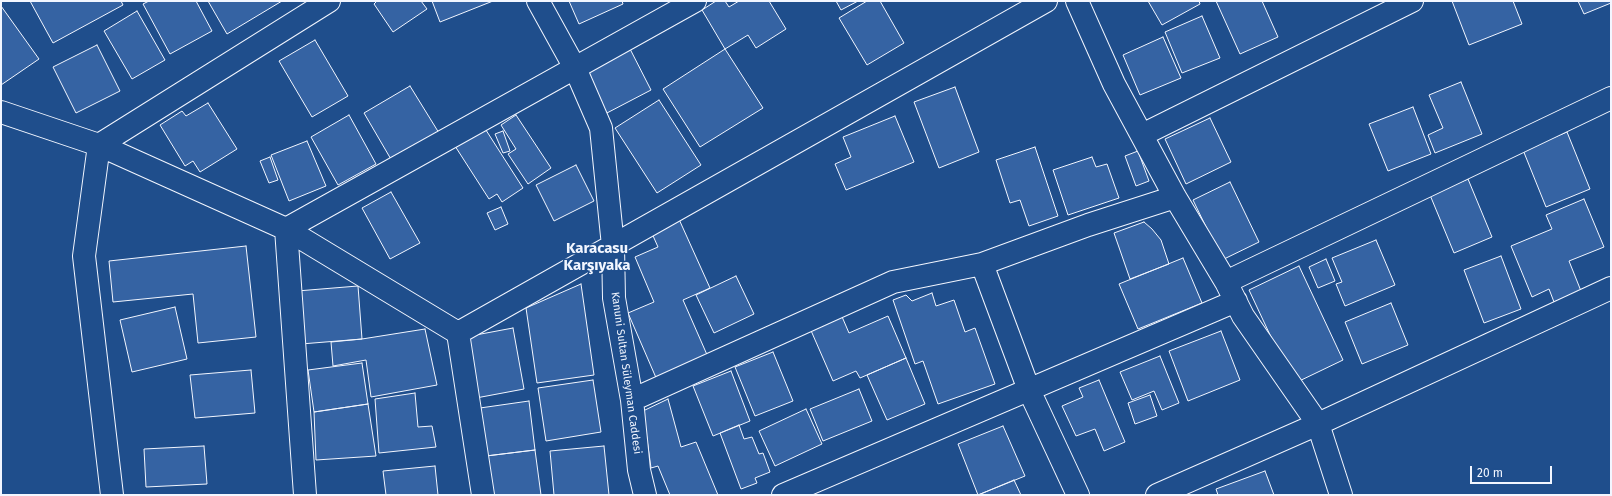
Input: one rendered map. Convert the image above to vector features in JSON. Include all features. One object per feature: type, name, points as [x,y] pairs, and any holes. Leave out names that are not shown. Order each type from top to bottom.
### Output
[{"type":"street","points":[[99,146],[329,1]]},
{"type":"street","name":"Kanuni Sultan Süleyman Caddesi","points":[[538,1],[575,68],[601,128],[613,246],[614,298],[632,400],[639,470],[645,495]]},
{"type":"street","points":[[286,229],[695,1]]},
{"type":"street","points":[[458,333],[1046,1]]},
{"type":"street","points":[[1077,1],[1114,84],[1175,197],[1226,282],[1243,316],[1318,424],[1340,495]]},
{"type":"street","points":[[1142,135],[1412,1]]},
{"type":"street","points":[[1226,282],[1611,98]]},
{"type":"street","points":[[1,112],[99,146],[286,229],[458,333]]},
{"type":"street","points":[[99,146],[84,256],[112,495]]},
{"type":"street","points":[[632,400],[894,282],[982,264],[1088,225],[1175,197]]},
{"type":"street","points":[[286,229],[305,495]]},
{"type":"street","points":[[982,264],[1029,390],[1078,495]]},
{"type":"street","points":[[1157,495],[1318,424],[1611,288]]},
{"type":"street","points":[[784,495],[1236,301]]},
{"type":"street","points":[[458,333],[483,495]]},
{"type":"building","points":[[30,1],[121,1],[123,5],[53,43]]},
{"type":"building","points":[[149,1],[196,1],[212,31],[170,54],[143,4]]},
{"type":"building","points":[[208,1],[282,1],[227,34]]},
{"type":"building","points":[[377,1],[421,1],[427,9],[393,32],[374,4]]},
{"type":"building","points":[[432,1],[493,1],[440,22]]},
{"type":"building","points":[[569,1],[622,1],[623,4],[579,24]]},
{"type":"building","points":[[716,1],[725,1],[729,7],[739,1],[769,1],[786,29],[756,48],[748,35],[725,49],[702,10]]},
{"type":"building","points":[[836,1],[858,1],[841,10]]},
{"type":"building","points":[[867,1],[880,1],[904,43],[867,65],[839,18]]},
{"type":"building","points":[[1148,1],[1199,1],[1200,4],[1162,25]]},
{"type":"building","points":[[1216,1],[1262,1],[1278,37],[1240,54]]},
{"type":"building","points":[[1452,1],[1513,1],[1522,24],[1469,45]]},
{"type":"building","points":[[1578,1],[1611,1],[1611,3],[1584,14]]},
{"type":"building","points":[[1,6],[39,59],[1,85]]},
{"type":"building","points":[[137,11],[165,60],[132,79],[104,31]]},
{"type":"building","points":[[1202,16],[1220,58],[1182,73],[1165,32]]},
{"type":"building","points":[[1163,37],[1181,78],[1140,95],[1123,55]]},
{"type":"building","points":[[315,40],[348,96],[312,117],[279,61]]},
{"type":"building","points":[[97,45],[120,91],[76,113],[53,67]]},
{"type":"building","points":[[628,45],[651,90],[605,114],[583,68]]},
{"type":"building","points":[[725,49],[763,108],[700,147],[663,89]]},
{"type":"building","points":[[1461,82],[1482,134],[1435,153],[1428,135],[1443,128],[1429,95]]},
{"type":"building","points":[[410,86],[439,133],[392,161],[364,113]]},
{"type":"building","points":[[955,87],[979,152],[939,168],[914,102]]},
{"type":"building","points":[[659,100],[701,165],[657,193],[615,128]]},
{"type":"building","points":[[208,103],[237,149],[200,172],[193,161],[185,166],[160,125],[182,111],[186,116]]},
{"type":"building","points":[[1413,107],[1431,154],[1388,171],[1369,124]]},
{"type":"building","points":[[349,115],[376,164],[338,185],[311,137]]},
{"type":"building","points":[[516,115],[551,168],[528,184],[508,154],[516,149],[501,125]]},
{"type":"building","points":[[895,116],[914,162],[846,190],[835,164],[851,157],[843,137]]},
{"type":"building","points":[[1210,118],[1231,162],[1186,184],[1165,139]]},
{"type":"building","points":[[484,127],[523,188],[502,202],[497,194],[489,199],[455,146]]},
{"type":"building","points":[[503,131],[510,151],[503,153],[495,134]]},
{"type":"building","points":[[1567,132],[1590,189],[1546,207],[1523,150]]},
{"type":"building","points":[[307,141],[326,186],[289,201],[271,155]]},
{"type":"building","points":[[1035,147],[1058,216],[1029,226],[1020,200],[1010,203],[996,160]]},
{"type":"building","points":[[1138,151],[1149,181],[1136,186],[1125,156]]},
{"type":"building","points":[[270,157],[278,180],[269,183],[260,161]]},
{"type":"building","points":[[1092,157],[1096,167],[1107,164],[1119,198],[1068,215],[1053,170]]},
{"type":"building","points":[[576,165],[594,201],[554,221],[536,185]]},
{"type":"building","points":[[1468,179],[1492,237],[1454,253],[1430,195]]},
{"type":"building","points":[[1230,182],[1259,242],[1222,260],[1193,200]]},
{"type":"building","points":[[391,192],[420,243],[390,259],[362,208]]},
{"type":"building","points":[[1584,199],[1604,247],[1569,261],[1581,291],[1554,302],[1549,289],[1532,297],[1511,246],[1552,229],[1546,215]]},
{"type":"building","points":[[501,207],[508,224],[495,230],[487,213]]},
{"type":"building","points":[[678,217],[710,288],[683,300],[708,357],[657,380],[628,313],[654,302],[635,257],[658,247],[650,229]]},
{"type":"building","points":[[1144,222],[1161,240],[1169,264],[1130,279],[1114,233]]},
{"type":"building","points":[[1376,240],[1395,285],[1345,306],[1336,284],[1342,282],[1332,258]]},
{"type":"building","points":[[246,246],[256,337],[198,343],[193,294],[113,302],[109,261]]},
{"type":"building","points":[[1501,256],[1521,309],[1484,323],[1464,270]]},
{"type":"building","points":[[1183,258],[1202,303],[1138,329],[1119,284]]},
{"type":"building","points":[[1326,259],[1335,281],[1318,288],[1309,267]]},
{"type":"building","points":[[1299,266],[1343,360],[1293,384],[1249,290]]},
{"type":"building","points":[[736,276],[754,314],[714,333],[696,295]]},
{"type":"building","points":[[581,284],[594,375],[537,383],[526,308]]},
{"type":"building","points":[[358,286],[362,339],[301,344],[297,291]]},
{"type":"building","points":[[932,293],[936,306],[954,300],[965,332],[975,328],[995,384],[938,404],[923,361],[915,364],[893,300],[906,295],[912,301]]},
{"type":"building","points":[[1391,303],[1408,345],[1362,364],[1345,322]]},
{"type":"building","points":[[175,307],[187,359],[132,372],[120,320]]},
{"type":"building","points":[[840,312],[849,333],[888,316],[906,358],[860,378],[856,371],[833,381],[809,326]]},
{"type":"building","points":[[513,328],[524,389],[476,398],[465,337]]},
{"type":"building","points":[[425,329],[437,385],[371,397],[366,360],[333,366],[331,342],[362,339]]},
{"type":"building","points":[[1221,331],[1240,380],[1188,401],[1169,351]]},
{"type":"building","points":[[773,352],[793,401],[755,416],[735,367]]},
{"type":"building","points":[[1160,356],[1179,403],[1162,410],[1154,391],[1132,400],[1120,372]]},
{"type":"building","points":[[906,358],[925,404],[887,420],[867,375]]},
{"type":"building","points":[[362,363],[368,404],[314,412],[308,370]]},
{"type":"building","points":[[251,370],[255,413],[195,418],[190,375]]},
{"type":"building","points":[[731,371],[750,421],[713,436],[693,386]]},
{"type":"building","points":[[593,380],[601,432],[546,441],[538,388]]},
{"type":"building","points":[[1099,380],[1125,442],[1104,451],[1095,429],[1076,436],[1062,406],[1083,397],[1079,388]]},
{"type":"building","points":[[859,389],[872,421],[823,441],[810,409]]},
{"type":"building","points":[[415,393],[418,427],[432,426],[436,447],[379,453],[375,399]]},
{"type":"building","points":[[1150,395],[1157,416],[1135,424],[1128,403]]},
{"type":"building","points":[[668,399],[681,447],[696,442],[718,495],[670,495],[658,466],[651,468],[643,411]]},
{"type":"building","points":[[529,401],[535,450],[486,456],[480,408]]},
{"type":"building","points":[[368,404],[376,456],[316,460],[314,412]]},
{"type":"building","points":[[806,409],[822,444],[775,466],[759,431]]},
{"type":"building","points":[[739,425],[744,439],[752,437],[759,454],[763,453],[770,472],[755,478],[757,483],[741,489],[720,433]]},
{"type":"building","points":[[1003,426],[1025,476],[978,495],[958,444]]},
{"type":"building","points":[[204,446],[207,484],[146,487],[144,449]]},
{"type":"building","points":[[604,446],[609,495],[554,495],[550,451]]},
{"type":"building","points":[[535,450],[541,495],[491,495],[486,456]]},
{"type":"building","points":[[435,466],[438,495],[386,495],[383,471]]},
{"type":"building","points":[[1265,471],[1274,495],[1218,495],[1216,489]]},
{"type":"building","points":[[1014,480],[1021,495],[978,495]]},
{"type":"district","name":"Karacasu Karşıyaka","points":[[597,258]]}]
